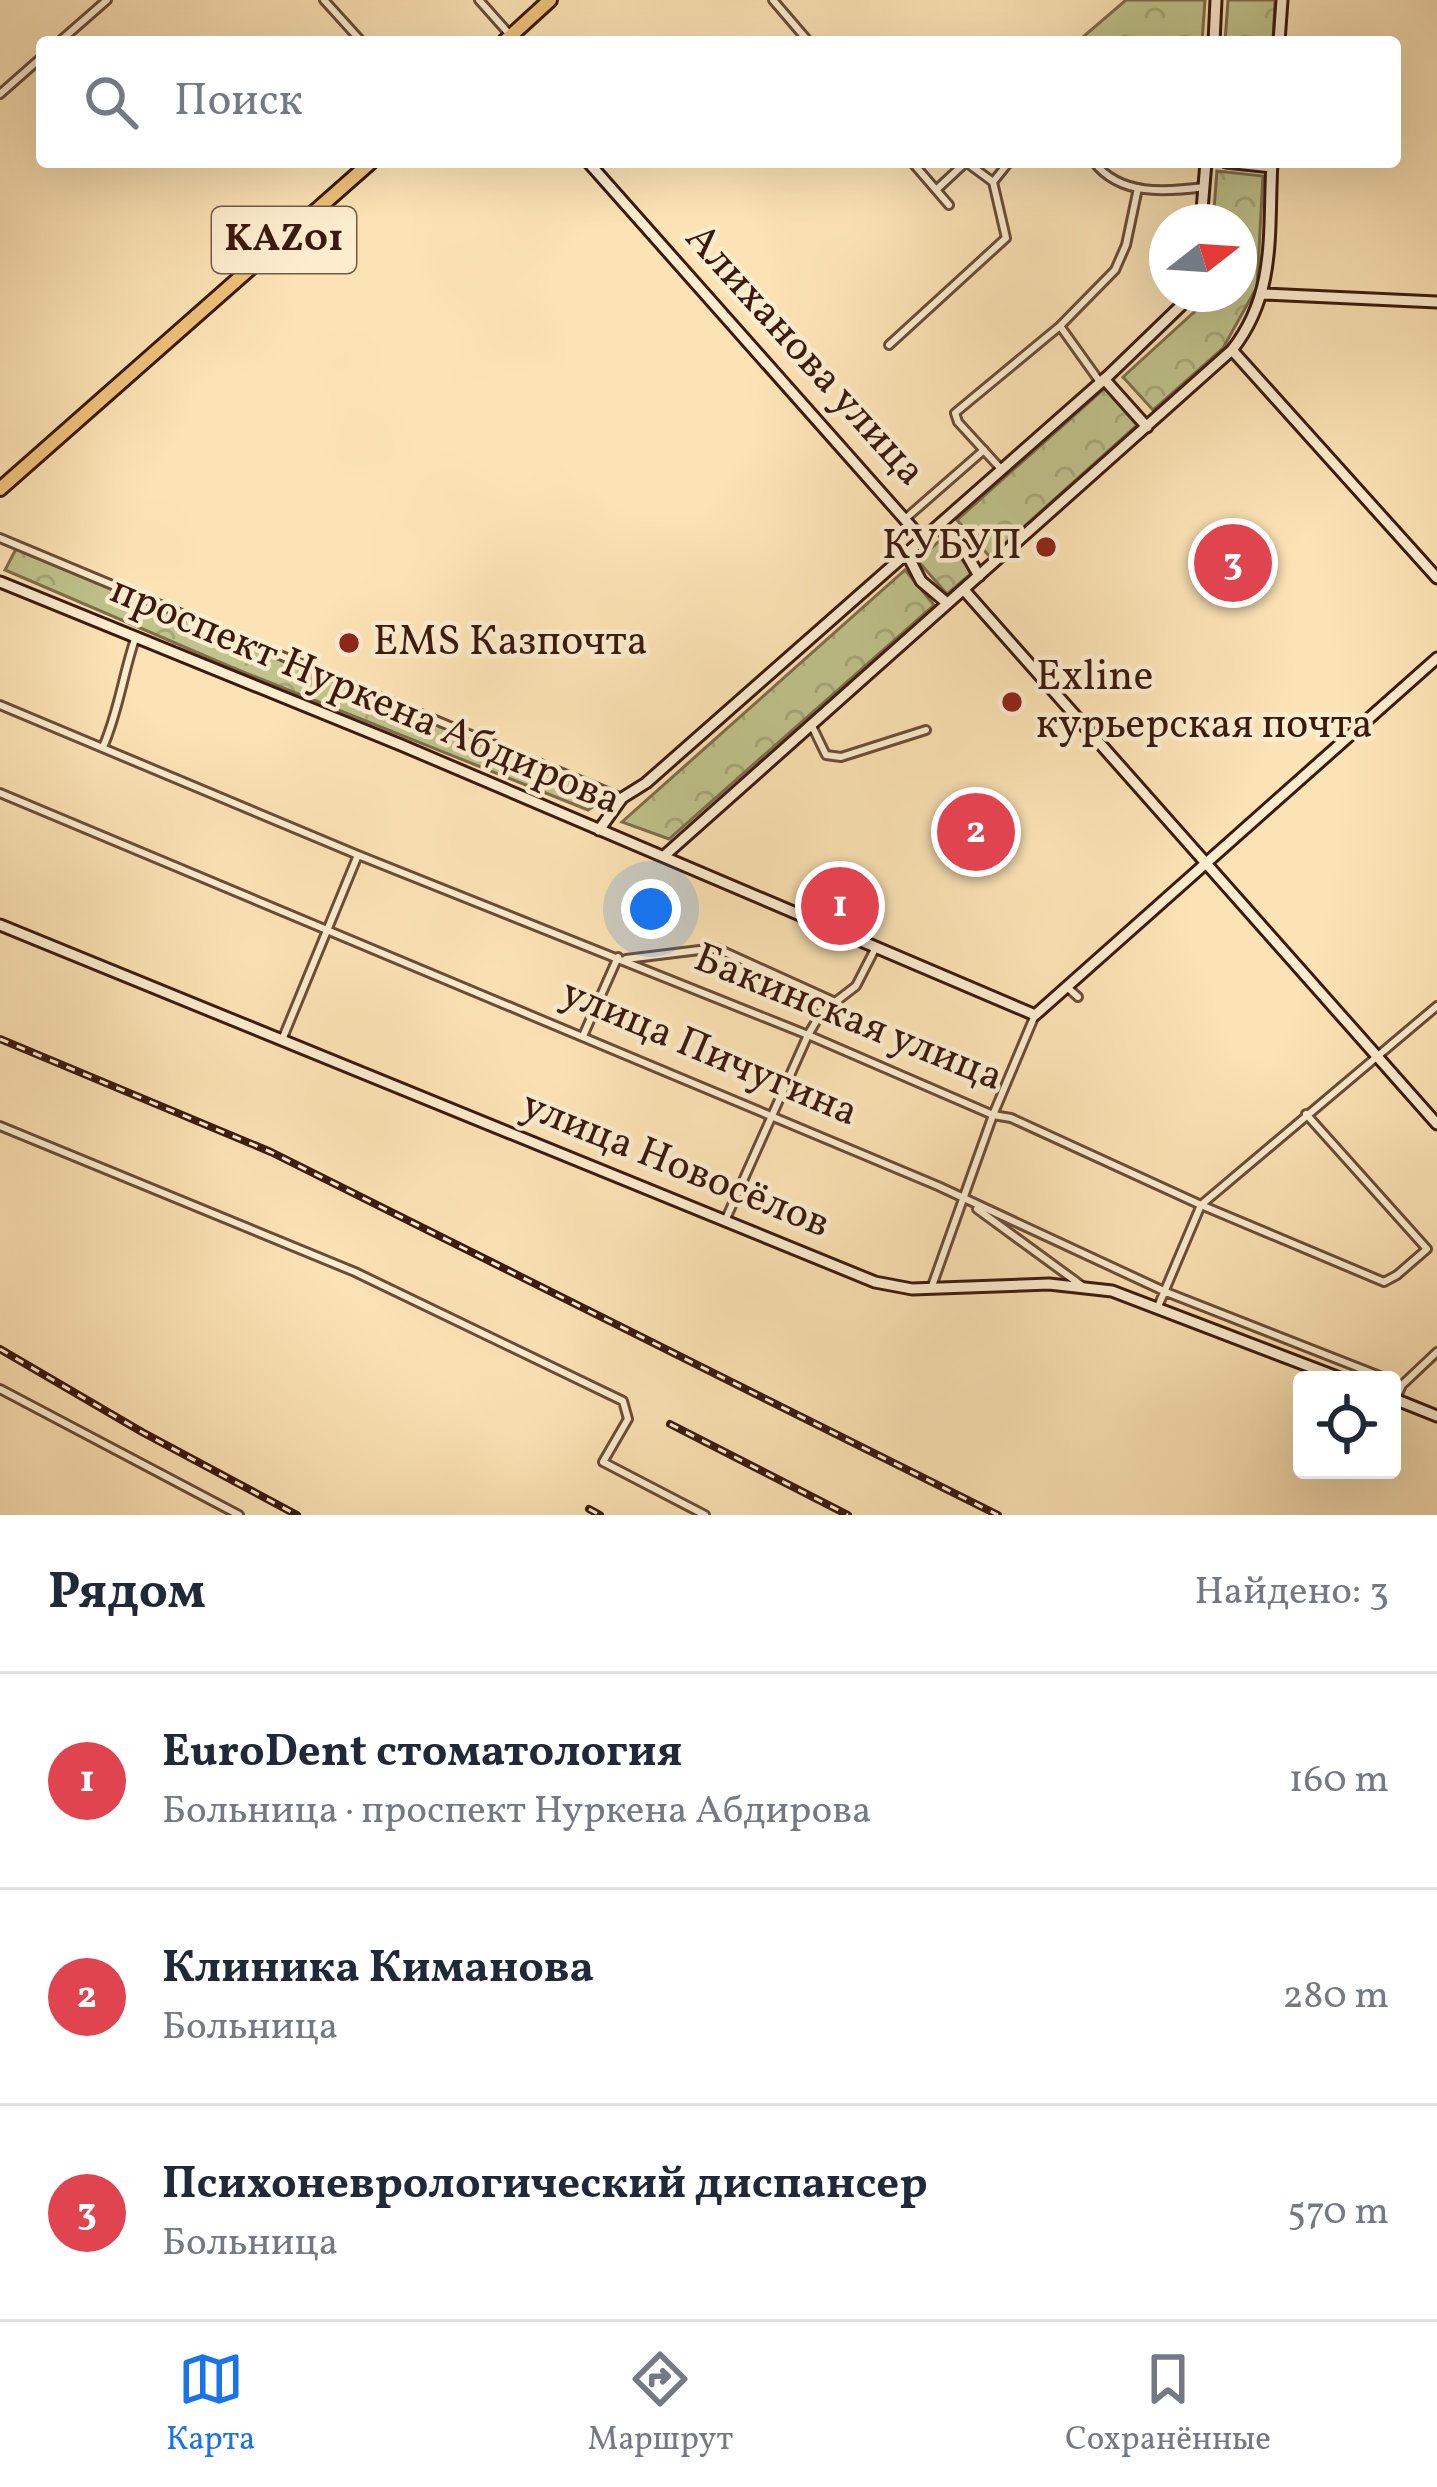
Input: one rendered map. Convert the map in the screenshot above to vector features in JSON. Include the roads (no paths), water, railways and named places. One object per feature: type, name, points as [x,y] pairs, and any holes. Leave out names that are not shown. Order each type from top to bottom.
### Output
[{"type":"highway","points":[[510,36],[550,0]]},
{"type":"highway","name":"KАZ01","points":[[0,489],[364,168]]},
{"type":"main road","points":[[1214,36],[1216,0]]},
{"type":"main road","points":[[1279,36],[1282,0]]},
{"type":"main road","name":"Алиханова улица","points":[[593,168],[923,540]]},
{"type":"main road","points":[[1203,204],[1206,168]]},
{"type":"main road","points":[[664,856],[1232,350],[1253,324],[1264,294],[1272,168]]},
{"type":"main road","points":[[1264,294],[1437,302]]},
{"type":"main road","points":[[599,830],[622,798],[646,783],[923,540],[1174,312]]},
{"type":"main road","points":[[1232,350],[1437,578]]},
{"type":"main road","points":[[1102,381],[1147,428]]},
{"type":"main road","points":[[0,479],[16,475]]},
{"type":"main road","points":[[937,527],[962,546],[980,576]]},
{"type":"main road","points":[[907,554],[921,581],[947,603]]},
{"type":"main road","name":"проспект Нуркена Абдирова","points":[[0,582],[1036,1015]]},
{"type":"main road","points":[[964,590],[1437,1124]]},
{"type":"main road","points":[[1036,1015],[1437,658]]},
{"type":"main road","name":"улица Новосёлов","points":[[0,925],[875,1282],[930,1290],[1081,1285],[1112,1291],[1321,1371]]},
{"type":"main road","points":[[1401,1401],[1437,1416]]},
{"type":"street","points":[[66,36],[107,0]]},
{"type":"street","points":[[324,0],[357,36]]},
{"type":"street","points":[[479,0],[505,36]]},
{"type":"street","points":[[773,0],[804,36]]},
{"type":"street","points":[[0,94],[36,62]]},
{"type":"street","points":[[917,168],[950,206]]},
{"type":"street","points":[[936,190],[960,168]]},
{"type":"street","points":[[889,345],[1006,238],[993,182],[974,168]]},
{"type":"street","points":[[993,182],[1004,168]]},
{"type":"street","points":[[1099,168],[1108,180],[1138,188],[1204,187]]},
{"type":"street","points":[[1001,469],[958,422],[956,413],[1060,326],[1115,270],[1138,188]]},
{"type":"street","points":[[1060,326],[1102,381]]},
{"type":"street","points":[[904,519],[984,450]]},
{"type":"street","name":"проспект Нуркена Абдирова","points":[[0,538],[622,798]]},
{"type":"street","points":[[103,748],[116,718],[136,636]]},
{"type":"street","name":"Бакинская улица","points":[[0,705],[993,1115],[1010,1118],[1384,1282],[1427,1249],[1306,1114]]},
{"type":"street","points":[[812,726],[826,755],[841,758],[926,730]]},
{"type":"street","name":"улица Пичугина","points":[[0,793],[965,1199],[1166,1292],[1368,1371]]},
{"type":"street","points":[[282,1040],[358,855]]},
{"type":"street","points":[[583,1037],[621,958],[716,948],[833,1001]]},
{"type":"street","points":[[725,1222],[820,1012],[856,986],[875,949]]},
{"type":"street","points":[[1067,987],[1078,997]]},
{"type":"street","points":[[1157,1309],[1202,1205],[1437,1006]]},
{"type":"street","points":[[930,1290],[993,1115],[1036,1015]]},
{"type":"street","points":[[0,1126],[356,1272],[623,1402],[628,1419],[602,1462],[705,1515]]},
{"type":"street","points":[[965,1199],[1081,1285]]},
{"type":"street","points":[[1402,1385],[1437,1352]]},
{"type":"street","points":[[0,1389],[239,1515]]},
{"type":"railway","points":[[0,1039],[271,1152],[998,1515]]},
{"type":"railway","points":[[0,1349],[297,1515]]},
{"type":"railway","points":[[670,1424],[848,1515]]},
{"type":"railway","points":[[589,1509],[600,1515]]},
{"type":"place","name":"КУБУП","points":[[1046,547]]},
{"type":"place","name":"Психоневрологический диспансер","points":[[1233,563]]},
{"type":"place","name":"EMS Казпочта","points":[[349,643]]},
{"type":"place","name":"Exline курьерская почта","points":[[1012,702]]},
{"type":"place","name":"Клиника Киманова","points":[[976,832]]},
{"type":"place","name":"EuroDent стоматология","points":[[840,906]]}]
